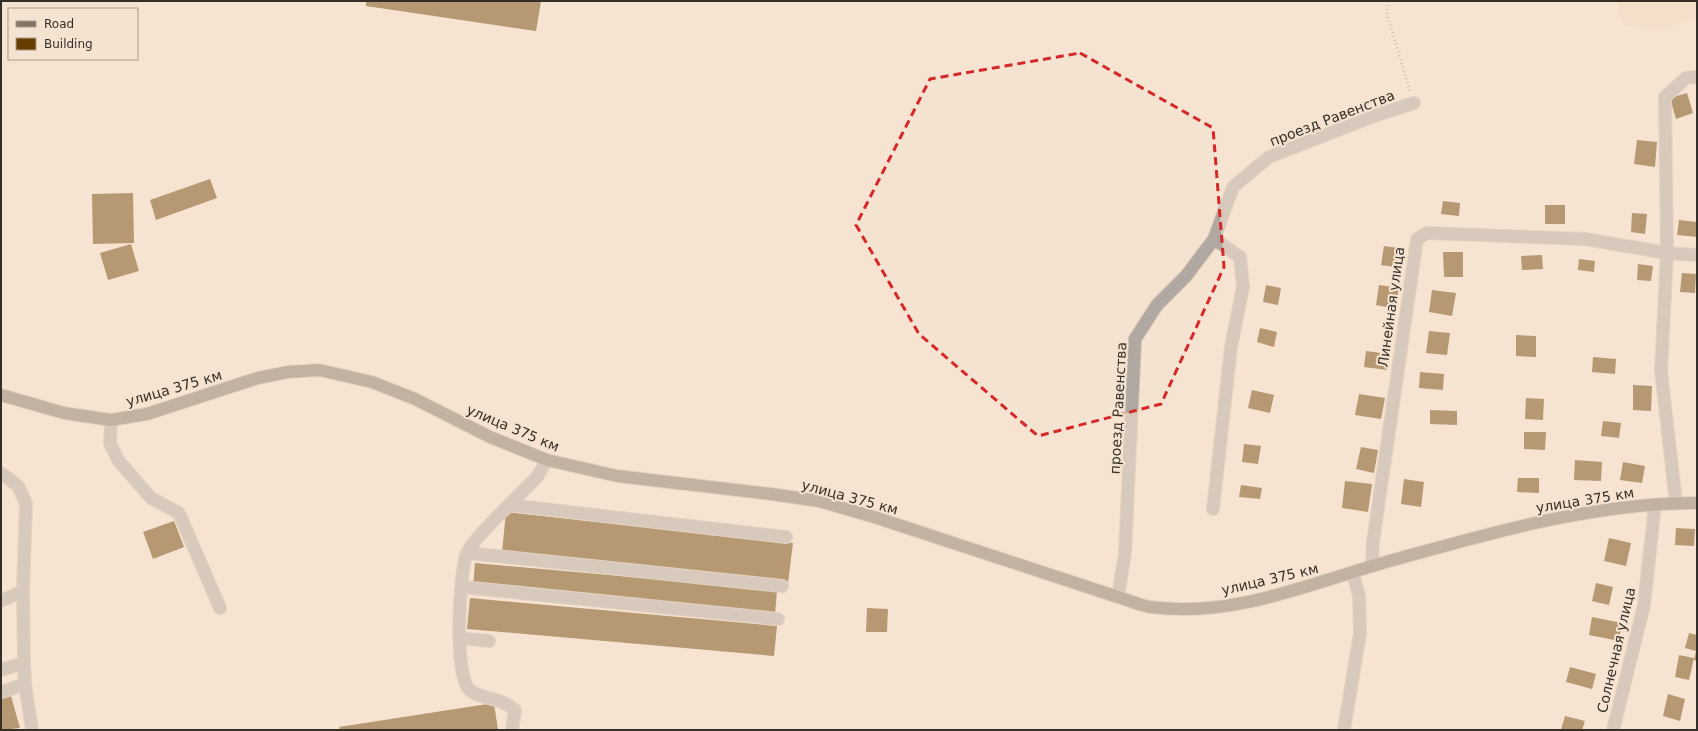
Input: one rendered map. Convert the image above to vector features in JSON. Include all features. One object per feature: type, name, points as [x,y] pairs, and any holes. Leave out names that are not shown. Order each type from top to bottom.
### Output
[{"type":"main road","name":"улица 375 км","points":[[1,395],[64,413],[111,420],[147,414],[258,378],[288,372],[319,370],[372,382],[415,399],[490,437],[547,460],[617,476],[819,501],[874,517],[1118,597],[1148,606],[1174,609],[1225,606],[1292,592],[1372,566],[1518,526],[1585,512],[1676,503],[1697,503]]},
{"type":"street","points":[[1676,503],[1661,371],[1667,252],[1666,97],[1686,78],[1697,77]]},
{"type":"street","name":"проезд Равенства","points":[[1118,597],[1125,553],[1135,339],[1156,305],[1186,276],[1214,238],[1233,187],[1270,157],[1360,121],[1414,103]]},
{"type":"street","name":"Линейная улица","points":[[1372,566],[1373,542],[1417,239],[1428,233],[1585,239],[1667,252],[1697,255]]},
{"type":"street","points":[[1213,509],[1231,347],[1243,287],[1240,257],[1214,238]]},
{"type":"street","points":[[111,420],[110,443],[118,460],[151,498],[179,513],[220,608]]},
{"type":"street","points":[[512,730],[515,710],[508,703],[470,691],[463,680],[459,638],[462,587],[467,553],[495,518],[537,477],[547,460]]},
{"type":"street","points":[[1,473],[18,486],[26,503],[23,591],[24,663],[25,684],[32,730]]},
{"type":"street","points":[[510,505],[786,537]]},
{"type":"street","name":"Солнечная улица","points":[[1613,730],[1644,605],[1655,506]]},
{"type":"street","points":[[467,553],[782,586]]},
{"type":"street","points":[[1344,730],[1360,633],[1359,596],[1353,573]]},
{"type":"street","points":[[462,587],[778,619]]},
{"type":"street","points":[[1,601],[23,591]]},
{"type":"street","points":[[459,638],[489,641]]},
{"type":"street","points":[[1,670],[24,663]]},
{"type":"street","points":[[1,692],[25,684]]},
{"type":"path","points":[[1387,1],[1387,15],[1414,103]]},
{"type":"highlighted area","points":[[1080,53],[1213,128],[1224,267],[1161,404],[1038,436],[919,334],[856,225],[930,79]]},
{"type":"shaded area","points":[[1616,1],[1697,1],[1697,16],[1671,28],[1642,28],[1622,23]]},
{"type":"building","points":[[366,1],[541,1],[536,31],[366,6]]},
{"type":"building","points":[[1687,93],[1693,113],[1676,119],[1670,98]]},
{"type":"building","points":[[1637,140],[1657,142],[1655,167],[1634,164]]},
{"type":"building","points":[[210,179],[217,198],[156,220],[150,200]]},
{"type":"building","points":[[133,193],[134,243],[93,244],[92,194]]},
{"type":"building","points":[[1443,201],[1460,203],[1459,216],[1441,214]]},
{"type":"building","points":[[1545,205],[1565,205],[1565,224],[1545,224]]},
{"type":"building","points":[[1632,213],[1647,214],[1645,234],[1631,232]]},
{"type":"building","points":[[1679,220],[1697,222],[1697,237],[1677,235]]},
{"type":"building","points":[[131,244],[139,271],[108,280],[100,253]]},
{"type":"building","points":[[1384,246],[1405,249],[1402,268],[1381,265]]},
{"type":"building","points":[[1443,252],[1463,252],[1463,277],[1444,277]]},
{"type":"building","points":[[1542,255],[1543,269],[1522,270],[1521,256]]},
{"type":"building","points":[[1579,259],[1595,261],[1594,272],[1578,270]]},
{"type":"building","points":[[1638,264],[1653,266],[1651,281],[1637,280]]},
{"type":"building","points":[[1682,273],[1696,274],[1695,293],[1680,292]]},
{"type":"building","points":[[1266,285],[1281,288],[1278,305],[1263,302]]},
{"type":"building","points":[[1379,285],[1399,288],[1395,309],[1376,305]]},
{"type":"building","points":[[1432,290],[1456,293],[1452,316],[1429,312]]},
{"type":"building","points":[[1260,328],[1277,332],[1274,347],[1257,342]]},
{"type":"building","points":[[1429,331],[1450,333],[1447,355],[1426,353]]},
{"type":"building","points":[[1516,335],[1536,336],[1536,357],[1516,356]]},
{"type":"building","points":[[1366,351],[1388,354],[1387,370],[1364,367]]},
{"type":"building","points":[[1593,357],[1616,359],[1615,374],[1592,372]]},
{"type":"building","points":[[1420,372],[1444,374],[1443,390],[1419,388]]},
{"type":"building","points":[[1633,385],[1652,386],[1651,411],[1633,410]]},
{"type":"building","points":[[1252,390],[1274,395],[1270,413],[1248,408]]},
{"type":"building","points":[[1359,394],[1385,398],[1381,419],[1355,415]]},
{"type":"building","points":[[1526,398],[1544,399],[1543,420],[1525,419]]},
{"type":"building","points":[[1430,410],[1457,411],[1457,425],[1430,424]]},
{"type":"building","points":[[1603,421],[1621,423],[1619,438],[1601,436]]},
{"type":"building","points":[[1524,432],[1546,432],[1545,450],[1524,449]]},
{"type":"building","points":[[1244,444],[1261,446],[1258,464],[1242,462]]},
{"type":"building","points":[[1361,447],[1378,450],[1374,473],[1356,469]]},
{"type":"building","points":[[1575,460],[1602,462],[1601,481],[1574,480]]},
{"type":"building","points":[[1623,462],[1645,466],[1642,483],[1620,480]]},
{"type":"building","points":[[1518,478],[1539,478],[1539,493],[1517,492]]},
{"type":"building","points":[[1404,479],[1424,482],[1421,507],[1401,504]]},
{"type":"building","points":[[1345,481],[1372,484],[1368,512],[1342,508]]},
{"type":"building","points":[[1241,485],[1262,488],[1260,499],[1239,497]]},
{"type":"building","points":[[506,512],[793,543],[788,583],[502,552]]},
{"type":"building","points":[[174,521],[184,547],[153,559],[143,532]]},
{"type":"building","points":[[1676,528],[1695,529],[1694,546],[1675,545]]},
{"type":"building","points":[[1609,538],[1631,543],[1626,566],[1604,561]]},
{"type":"building","points":[[475,563],[777,590],[775,615],[473,587]]},
{"type":"building","points":[[1596,583],[1613,587],[1609,605],[1592,601]]},
{"type":"building","points":[[470,598],[777,626],[774,656],[467,629]]},
{"type":"building","points":[[867,608],[888,609],[887,632],[866,632]]},
{"type":"building","points":[[1592,617],[1622,623],[1619,641],[1589,635]]},
{"type":"building","points":[[1689,633],[1697,635],[1697,661],[1694,660],[1696,651],[1685,648]]},
{"type":"building","points":[[1679,655],[1694,658],[1689,680],[1675,677]]},
{"type":"building","points":[[1570,667],[1596,674],[1592,689],[1566,682]]},
{"type":"building","points":[[1668,694],[1685,699],[1680,721],[1663,716]]},
{"type":"building","points":[[11,696],[20,728],[1,730],[1,699]]},
{"type":"building","points":[[494,703],[498,730],[340,730],[339,727]]},
{"type":"building","points":[[1565,716],[1585,721],[1582,730],[1561,730]]}]
